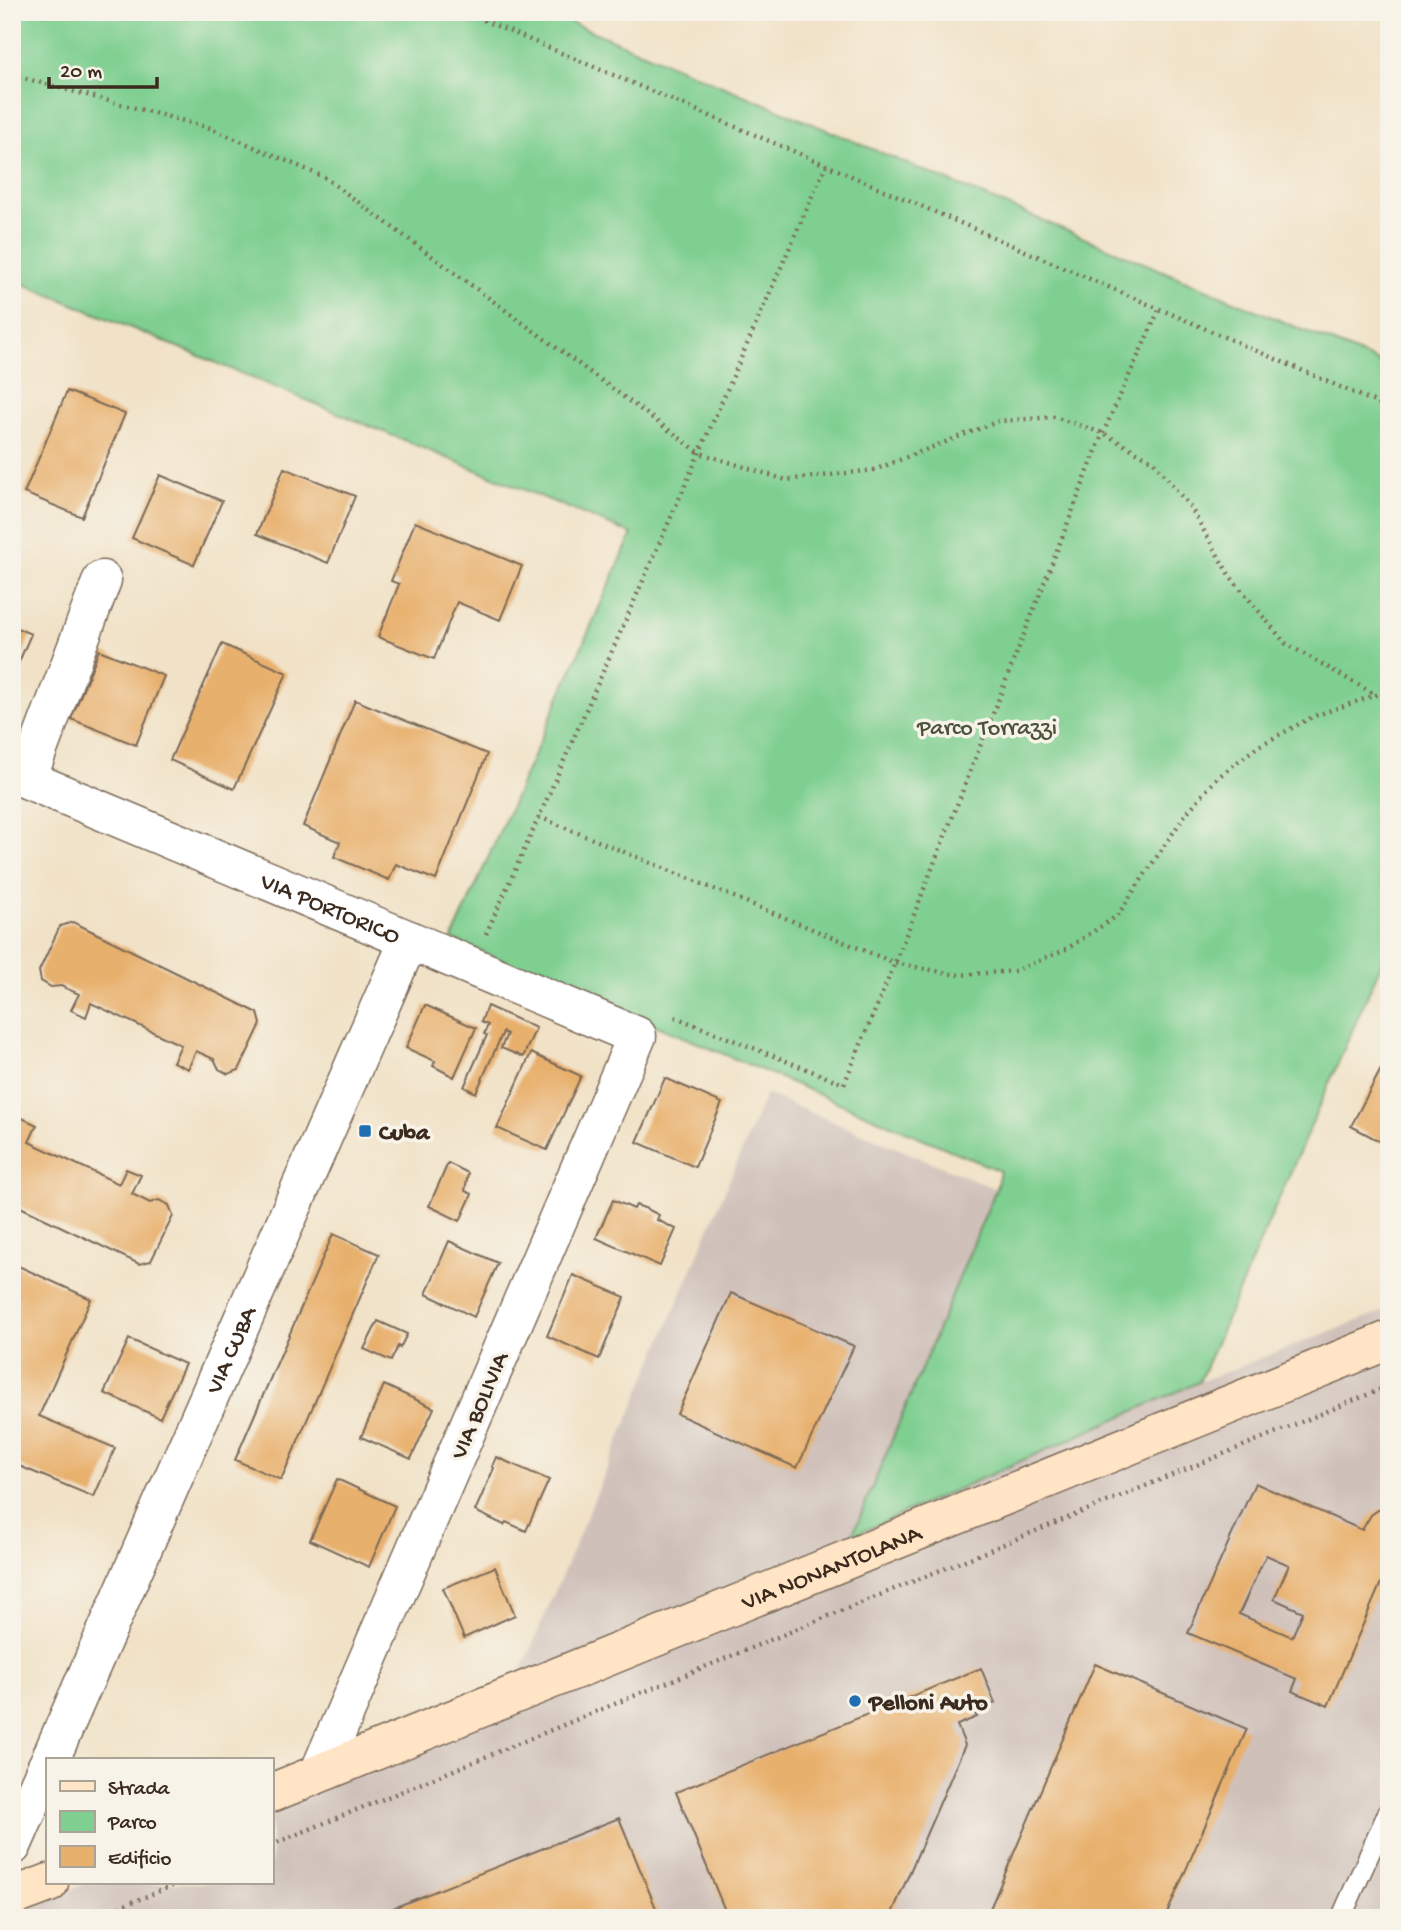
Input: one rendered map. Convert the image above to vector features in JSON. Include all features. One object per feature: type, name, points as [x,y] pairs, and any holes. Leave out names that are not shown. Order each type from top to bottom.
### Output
[{"type":"main road","name":"VIA NONANTOLANA","points":[[273,1792],[1389,1340]]},
{"type":"main road","points":[[12,1898],[47,1884]]},
{"type":"street","name":"VIA PORTORICO","points":[[102,580],[20,776],[637,1036]]},
{"type":"street","name":"VIA CUBA","points":[[51,1758],[409,940]]},
{"type":"street","name":"VIA BOLIVIA","points":[[319,1773],[637,1036]]},
{"type":"street","points":[[12,1846],[46,1768]]},
{"type":"lane","points":[[1341,1918],[1389,1810]]},
{"type":"path","points":[[464,12],[1389,408]]},
{"type":"path","points":[[12,75],[210,128],[324,177],[700,453],[786,480],[874,470],[999,421],[1054,417],[1103,433],[1153,461],[1191,508],[1229,576],[1285,643],[1376,695]]},
{"type":"path","points":[[471,966],[540,817],[826,165]]},
{"type":"path","points":[[675,1017],[844,1084],[895,963],[1103,433],[1159,310]]},
{"type":"path","points":[[540,817],[895,963],[957,975],[1014,971],[1068,948],[1117,916],[1185,815],[1217,778],[1257,747],[1314,716],[1376,695],[1389,694]]},
{"type":"path","points":[[273,1844],[1389,1385]]},
{"type":"path","points":[[93,1918],[176,1884]]},
{"type":"shaded area","points":[[766,1094],[996,1189],[853,1535],[1199,1382],[1389,1309],[1389,1918],[12,1918],[12,1914],[85,1884],[273,1884],[273,1805],[517,1681]]},
{"type":"green space","name":"Parco Torrazzi","points":[[12,12],[546,12],[1389,366],[1389,946],[1199,1382],[852,1536],[996,1189],[1000,1171],[452,939],[632,534],[12,279]]},
{"type":"building","points":[[67,391],[125,414],[82,517],[24,493]]},
{"type":"building","points":[[284,468],[355,496],[328,563],[257,534]]},
{"type":"building","points":[[160,475],[222,501],[194,565],[132,538]]},
{"type":"building","points":[[415,522],[522,566],[500,620],[457,602],[434,659],[378,637],[399,584],[391,581]]},
{"type":"building","points":[[12,626],[31,634],[12,678]]},
{"type":"building","points":[[222,644],[287,673],[234,789],[170,760]]},
{"type":"building","points":[[99,650],[164,676],[136,745],[71,719]]},
{"type":"building","points":[[355,700],[487,754],[436,880],[396,864],[389,880],[334,857],[340,842],[303,826]]},
{"type":"building","points":[[73,922],[258,1013],[261,1024],[239,1070],[228,1074],[219,1069],[214,1059],[196,1051],[188,1069],[173,1062],[181,1045],[91,1003],[86,1017],[71,1010],[79,994],[61,986],[51,987],[41,981],[39,971],[60,926]]},
{"type":"building","points":[[425,1005],[476,1028],[454,1077],[433,1066],[435,1061],[406,1048]]},
{"type":"building","points":[[487,1006],[536,1028],[523,1057],[501,1048],[507,1034],[503,1032],[476,1093],[464,1087],[487,1035],[484,1034],[488,1025],[481,1022]]},
{"type":"building","points":[[531,1053],[581,1076],[547,1150],[497,1128]]},
{"type":"building","points":[[1389,1054],[1389,1146],[1351,1126]]},
{"type":"building","points":[[665,1078],[722,1103],[695,1167],[637,1142]]},
{"type":"building","points":[[22,1118],[37,1125],[29,1142],[119,1184],[126,1169],[141,1175],[132,1194],[150,1203],[159,1200],[169,1205],[173,1216],[151,1261],[139,1264],[12,1203],[12,1135],[14,1136]]},
{"type":"building","points":[[448,1163],[468,1173],[465,1191],[472,1194],[460,1221],[429,1206]]},
{"type":"building","points":[[613,1200],[634,1209],[636,1205],[647,1209],[659,1215],[657,1220],[676,1229],[660,1266],[596,1238]]},
{"type":"building","points":[[333,1234],[379,1254],[281,1480],[235,1460]]},
{"type":"building","points":[[449,1241],[498,1263],[474,1317],[426,1294]]},
{"type":"building","points":[[14,1264],[91,1299],[39,1416],[115,1448],[94,1497],[12,1463]]},
{"type":"building","points":[[573,1275],[625,1297],[599,1359],[547,1336]]},
{"type":"building","points":[[731,1293],[854,1346],[797,1468],[677,1414]]},
{"type":"building","points":[[378,1321],[407,1334],[391,1361],[364,1349]]},
{"type":"building","points":[[129,1339],[185,1364],[160,1418],[104,1393]]},
{"type":"building","points":[[384,1385],[434,1408],[411,1459],[361,1437]]},
{"type":"building","points":[[496,1457],[549,1480],[526,1531],[506,1522],[504,1525],[475,1511],[494,1468],[492,1467]]},
{"type":"building","points":[[337,1479],[395,1506],[369,1567],[310,1540]]},
{"type":"building","points":[[1255,1483],[1362,1530],[1371,1515],[1378,1510],[1389,1509],[1389,1564],[1328,1706],[1292,1691],[1297,1679],[1188,1633]],"holes":[[[1266,1555],[1289,1565],[1274,1599],[1303,1612],[1292,1637],[1239,1614]]]},
{"type":"building","points":[[495,1567],[515,1615],[464,1638],[443,1588]]},
{"type":"building","points":[[1095,1664],[1247,1729],[1165,1918],[986,1918]]},
{"type":"building","points":[[981,1668],[995,1703],[974,1712],[977,1717],[957,1725],[965,1745],[890,1918],[728,1918],[676,1792]]},
{"type":"building","points":[[619,1818],[660,1918],[368,1918]]},
{"type":"place","name":"Cuba","points":[[365,1131]]},
{"type":"place","name":"Pelloni Auto","points":[[855,1701]]}]
